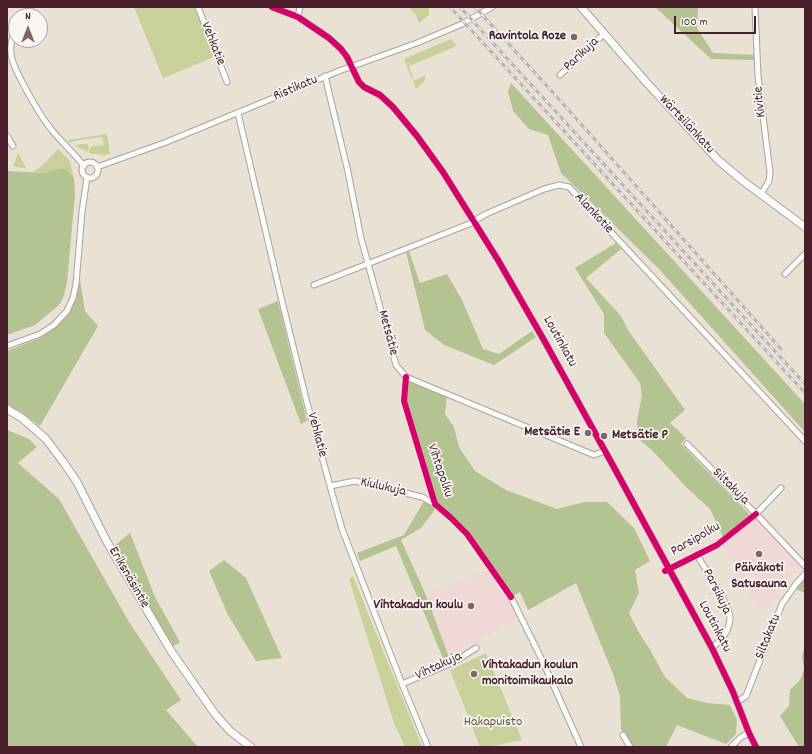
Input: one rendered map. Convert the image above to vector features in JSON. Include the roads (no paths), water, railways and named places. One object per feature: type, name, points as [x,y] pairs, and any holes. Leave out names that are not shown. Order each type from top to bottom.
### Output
[{"type":"street","name":"Vehkatie","points":[[198,7],[227,82]]},
{"type":"street","name":"Loutinkatu","points":[[272,7],[298,17],[329,38],[340,49],[352,66],[359,82],[364,87],[380,95],[397,111],[439,167],[474,221],[545,342],[712,648],[756,747]]},
{"type":"street","points":[[298,17],[300,7]]},
{"type":"street","name":"Ristikatu","points":[[97,167],[164,143],[325,76],[417,43],[462,24],[492,7]]},
{"type":"street","name":"Wärtsilänkatu","points":[[581,7],[718,160],[743,181],[805,227]]},
{"type":"street","name":"Kivitie","points":[[755,7],[758,76],[770,172],[769,182],[761,194]]},
{"type":"street","name":"Parikuja","points":[[560,76],[604,34]]},
{"type":"street","points":[[10,48],[10,62],[36,106],[50,128],[65,146],[77,156],[84,166]]},
{"type":"street","name":"Metsätie","points":[[325,76],[362,238],[396,365],[406,377],[594,455],[605,452]]},
{"type":"street","name":"Vehkatie","points":[[238,113],[280,297],[342,529],[428,747]]},
{"type":"street","points":[[7,136],[13,146]]},
{"type":"street","points":[[92,163],[97,167],[98,172],[96,176],[91,178],[87,177],[82,172],[86,164],[92,163]]},
{"type":"street","points":[[7,346],[40,334],[54,325],[67,311],[73,298],[76,284],[82,212],[87,177]]},
{"type":"street","name":"Alankotie","points":[[314,285],[474,221],[486,214],[544,189],[559,185],[569,187],[805,441]]},
{"type":"street","points":[[785,274],[805,254]]},
{"type":"street","name":"Eriksnäsintie","points":[[7,409],[22,418],[46,439],[64,463],[77,482],[111,549],[171,651],[215,714],[230,731],[251,747]]},
{"type":"street","name":"Siltakuja","points":[[687,444],[805,566]]},
{"type":"street","name":"Kiulukuja","points":[[330,486],[355,481],[422,497],[434,504]]},
{"type":"street","points":[[756,514],[781,488]]},
{"type":"street","name":"Parsikuja","points":[[697,555],[722,599],[730,618],[728,630],[722,640],[712,648]]},
{"type":"street","name":"Siltakatu","points":[[737,702],[746,696],[784,601],[805,574]]},
{"type":"street","points":[[511,597],[543,662],[581,747]]},
{"type":"street","name":"Vihtakuja","points":[[402,684],[454,662],[476,648]]},
{"type":"street","points":[[731,747],[740,737],[749,733]]},
{"type":"street","points":[[622,735],[630,747]]},
{"type":"railway","points":[[450,7],[805,393]]},
{"type":"railway","points":[[460,7],[805,384]]},
{"type":"railway","points":[[475,7],[781,349]]},
{"type":"place","name":"Ravintola Roze","points":[[574,37]]},
{"type":"place","name":"Metsätie E","points":[[588,433]]},
{"type":"place","name":"Metsätie P","points":[[604,436]]},
{"type":"place","name":"Päiväkoti Satusauna","points":[[759,554]]},
{"type":"place","name":"Vihtakadun koulu","points":[[471,606]]},
{"type":"place","name":"Vihtakadun koulun monitoimikaukalo","points":[[474,674]]},
{"type":"park label","name":"Hakapuisto","points":[[493,723]]}]
